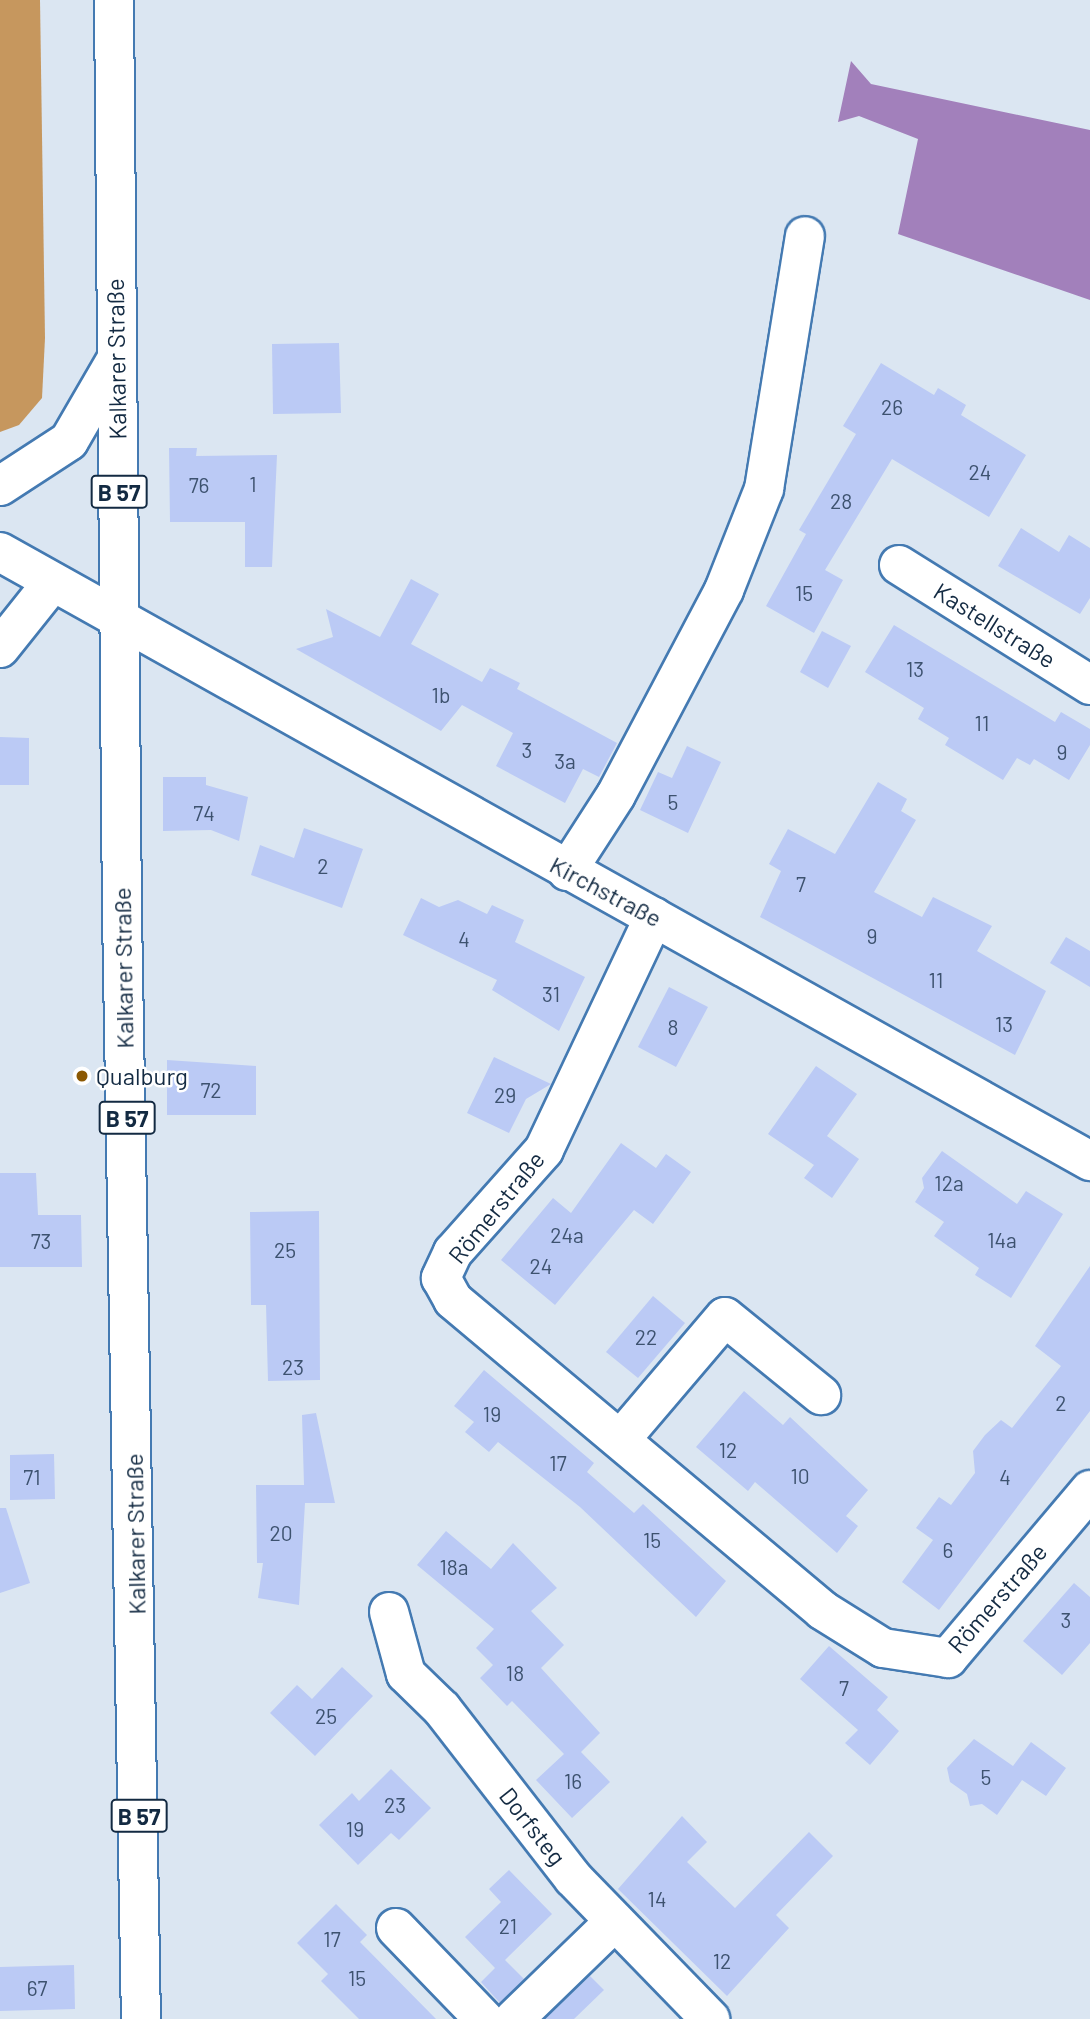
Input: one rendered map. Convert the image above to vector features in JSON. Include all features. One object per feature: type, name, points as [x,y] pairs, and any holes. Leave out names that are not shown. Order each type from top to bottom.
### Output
[{"type":"street","name":"Kalkarer Straße","points":[[114,0],[116,360],[141,2019]]},
{"type":"street","points":[[567,872],[616,795],[724,590],[764,489],[805,236]]},
{"type":"street","points":[[0,486],[69,441],[116,360]]},
{"type":"street","name":"Kirchstraße","points":[[0,552],[120,624],[567,872],[654,917],[1090,1161]]},
{"type":"street","name":"Kastellstraße","points":[[899,565],[1090,685]]},
{"type":"street","points":[[0,649],[51,584]]},
{"type":"street","name":"Römerstraße","points":[[654,917],[544,1150],[453,1252],[441,1278],[453,1300],[822,1610],[883,1648],[948,1658],[1090,1490]]},
{"type":"street","points":[[621,1439],[725,1317],[821,1395]]},
{"type":"street","name":"Dorfsteg","points":[[389,1612],[406,1674],[442,1709],[614,1922],[710,2019]]},
{"type":"street","points":[[514,2019],[614,1922]]},
{"type":"street","points":[[396,1928],[484,2019]]},
{"type":"shaded area","points":[[0,0],[40,0],[45,338],[42,398],[19,425],[0,432]]},
{"type":"shaded area","points":[[851,61],[871,84],[1090,130],[1090,300],[898,234],[918,139],[859,116],[838,122]]},
{"type":"building","points":[[339,343],[341,413],[273,414],[272,344]]},
{"type":"building","points":[[881,363],[934,395],[938,388],[966,405],[961,415],[1026,455],[989,517],[892,459],[825,570],[843,580],[814,633],[766,606],[806,534],[799,530],[856,434],[843,426]]},
{"type":"building","points":[[169,448],[197,448],[196,456],[277,455],[272,567],[245,567],[245,522],[170,522]]},
{"type":"building","points":[[1021,528],[1059,552],[1069,535],[1090,548],[1090,598],[1080,614],[998,566]]},
{"type":"building","points":[[411,579],[439,594],[411,644],[482,682],[490,668],[520,683],[517,689],[617,743],[599,777],[583,769],[565,803],[496,766],[513,733],[462,705],[441,731],[296,649],[333,637],[326,609],[380,637]]},
{"type":"building","points":[[894,625],[1055,722],[1061,712],[1090,729],[1090,745],[1069,780],[1034,759],[1030,765],[1017,758],[1003,780],[945,745],[949,738],[918,719],[924,708],[865,672]]},
{"type":"building","points":[[822,631],[851,646],[828,688],[800,672]]},
{"type":"building","points":[[0,737],[29,738],[29,785],[0,785]]},
{"type":"building","points":[[687,746],[721,762],[688,833],[640,810],[658,772],[672,778]]},
{"type":"building","points":[[163,777],[206,777],[206,785],[248,797],[239,841],[211,830],[163,831]]},
{"type":"building","points":[[878,782],[907,799],[901,811],[916,820],[874,892],[922,917],[933,897],[992,926],[977,951],[1046,991],[1015,1055],[760,917],[781,871],[769,864],[788,829],[835,854]]},
{"type":"building","points":[[304,828],[363,849],[342,908],[251,875],[260,845],[294,858]]},
{"type":"building","points":[[421,898],[439,907],[458,900],[487,914],[492,905],[524,920],[515,942],[585,977],[559,1031],[492,990],[497,980],[403,935]]},
{"type":"building","points":[[1066,937],[1090,951],[1090,987],[1050,963]]},
{"type":"building","points":[[669,987],[708,1007],[676,1067],[638,1047]]},
{"type":"building","points":[[494,1057],[551,1084],[526,1099],[509,1133],[467,1113]]},
{"type":"building","points":[[167,1060],[256,1066],[256,1115],[167,1115]]},
{"type":"building","points":[[816,1066],[857,1094],[827,1136],[859,1159],[832,1198],[804,1178],[814,1165],[768,1134]]},
{"type":"building","points":[[621,1143],[656,1168],[666,1154],[691,1172],[653,1224],[634,1210],[555,1305],[501,1260],[553,1198],[571,1213]]},
{"type":"building","points":[[942,1151],[1017,1204],[1026,1191],[1063,1214],[1011,1298],[975,1275],[979,1268],[934,1236],[944,1222],[915,1202],[924,1188],[922,1178]]},
{"type":"building","points":[[0,1173],[36,1173],[38,1215],[81,1215],[82,1267],[0,1267]]},
{"type":"building","points":[[319,1211],[320,1380],[268,1381],[266,1305],[251,1305],[250,1212]]},
{"type":"building","points":[[1090,1266],[1090,1411],[939,1610],[902,1582],[933,1540],[916,1528],[939,1497],[951,1505],[975,1473],[973,1451],[985,1435],[1001,1420],[1012,1428],[1061,1366],[1035,1346]]},
{"type":"building","points":[[653,1296],[685,1323],[638,1378],[606,1352]]},
{"type":"building","points":[[484,1370],[594,1463],[587,1472],[634,1513],[643,1504],[726,1581],[696,1617],[580,1507],[498,1442],[489,1452],[465,1432],[474,1422],[454,1406]]},
{"type":"building","points":[[744,1391],[783,1425],[790,1417],[868,1490],[846,1516],[858,1526],[837,1553],[755,1482],[748,1491],[696,1447]]},
{"type":"building","points":[[316,1413],[335,1503],[305,1503],[299,1605],[258,1598],[263,1563],[257,1563],[256,1485],[304,1485],[302,1415]]},
{"type":"building","points":[[54,1454],[55,1499],[10,1500],[10,1455]]},
{"type":"building","points":[[0,1508],[6,1508],[30,1583],[0,1593]]},
{"type":"building","points":[[446,1531],[491,1569],[513,1543],[557,1588],[531,1611],[564,1645],[541,1668],[600,1733],[581,1752],[610,1782],[572,1818],[536,1780],[564,1754],[512,1701],[507,1706],[480,1678],[493,1665],[476,1648],[494,1629],[417,1565]]},
{"type":"building","points":[[1074,1583],[1090,1597],[1090,1643],[1062,1675],[1023,1641]]},
{"type":"building","points":[[829,1646],[888,1697],[877,1710],[899,1731],[870,1765],[845,1743],[858,1730],[800,1679]]},
{"type":"building","points":[[342,1667],[373,1696],[315,1756],[270,1713],[297,1685],[312,1699]]},
{"type":"building","points":[[974,1739],[1013,1766],[1031,1742],[1066,1768],[1046,1796],[1022,1780],[997,1815],[982,1804],[970,1806],[967,1794],[950,1782],[947,1768]]},
{"type":"building","points":[[391,1769],[431,1808],[399,1840],[391,1833],[358,1865],[319,1825],[352,1793],[359,1801]]},
{"type":"building","points":[[682,1816],[707,1842],[687,1862],[735,1908],[809,1832],[833,1856],[776,1915],[789,1928],[727,1996],[618,1889]]},
{"type":"building","points":[[509,1870],[552,1914],[505,1960],[524,1979],[500,2003],[481,1982],[495,1968],[465,1937],[501,1902],[489,1889]]},
{"type":"building","points":[[336,1904],[367,1935],[360,1942],[436,2019],[359,2019],[321,1981],[328,1974],[297,1943]]},
{"type":"building","points":[[74,1965],[75,2009],[0,2011],[0,1967]]},
{"type":"building","points":[[590,1976],[604,1990],[574,2019],[545,2019]]},
{"type":"place","name":"Qualburg","points":[[82,1076]]}]
